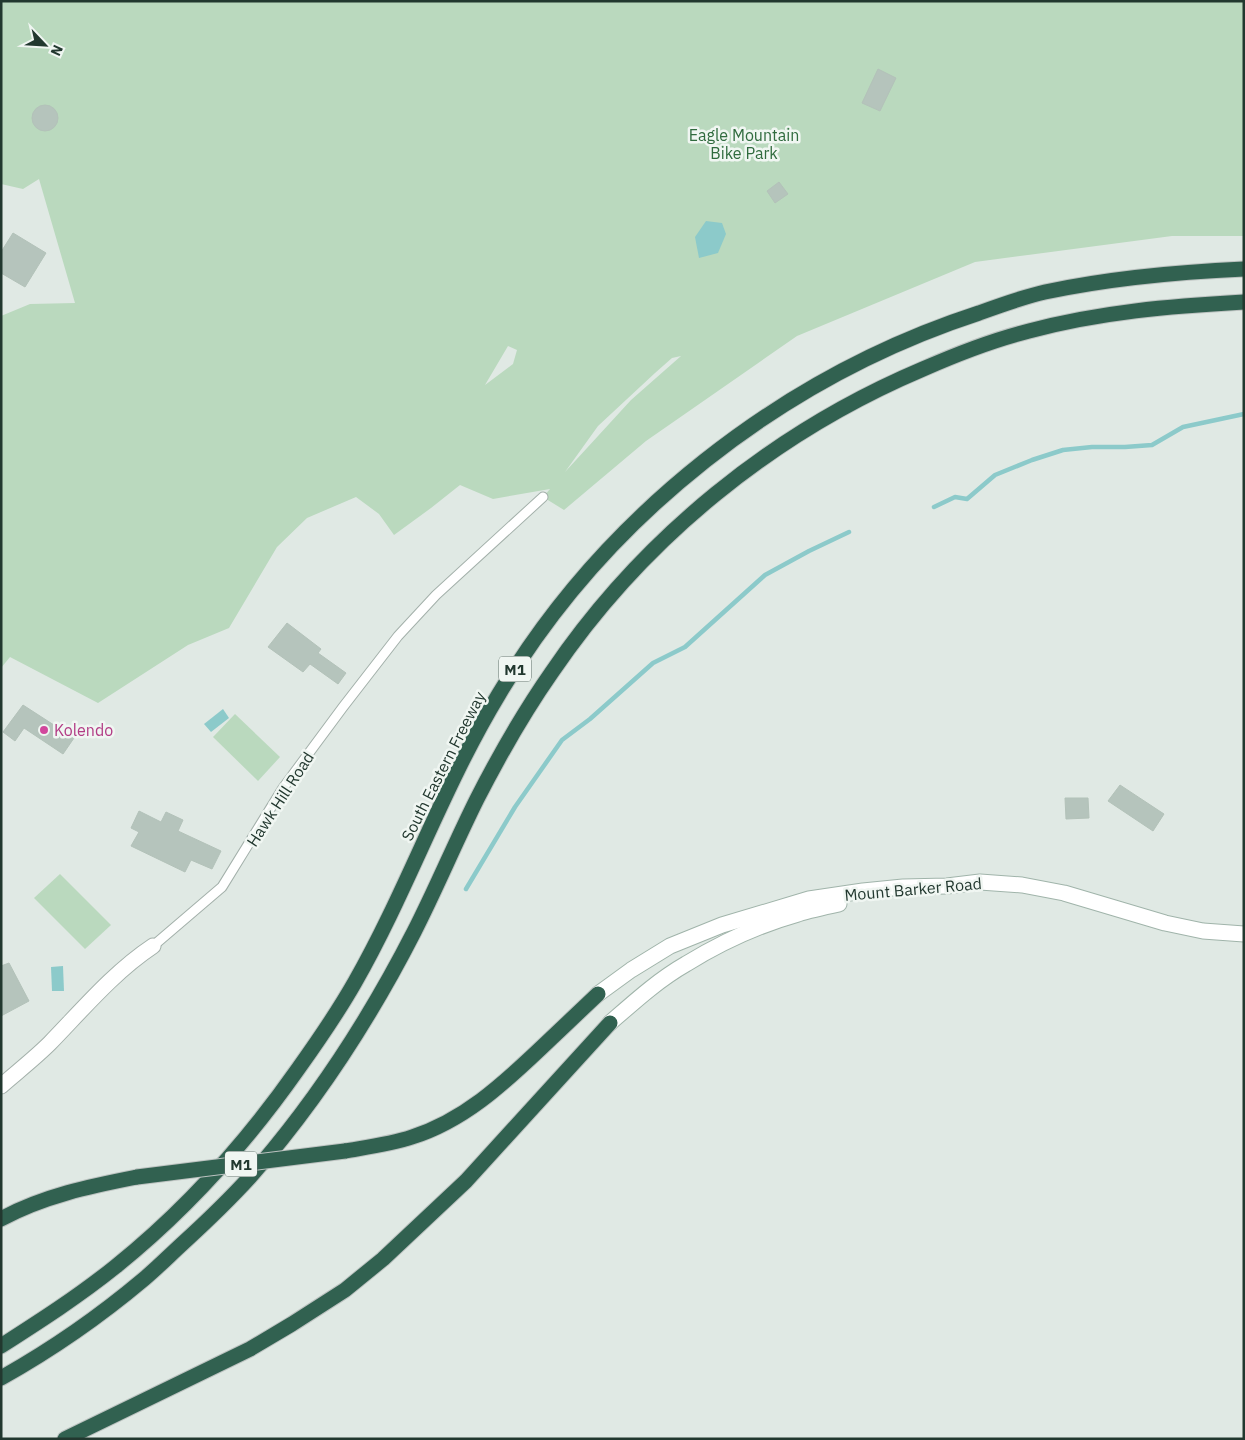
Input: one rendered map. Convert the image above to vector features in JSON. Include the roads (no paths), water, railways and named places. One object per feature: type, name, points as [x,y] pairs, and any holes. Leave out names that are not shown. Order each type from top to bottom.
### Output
[{"type":"highway","name":"South Eastern Freeway","points":[[1,1346],[59,1309],[117,1266],[172,1217],[221,1168],[272,1106],[316,1045],[354,984],[388,919],[462,763],[499,694],[518,664],[538,634],[583,577],[634,523],[690,472],[750,426],[812,386],[877,352],[946,323],[1043,293],[1116,279],[1244,269]]},
{"type":"highway","name":"M1","points":[[1,1378],[25,1365],[86,1324],[144,1279],[248,1179],[298,1118],[340,1060],[379,997],[414,932],[477,800],[512,736],[552,672],[604,604],[647,557],[701,505],[759,460],[822,419],[888,384],[958,354],[1028,331],[1107,314],[1179,305],[1244,302]]},
{"type":"highway","name":"M1","points":[[1,1219],[13,1212],[64,1193],[137,1177],[345,1151],[413,1137],[446,1123],[486,1098],[507,1081],[598,994]]},
{"type":"highway","points":[[64,1439],[250,1349],[345,1290],[383,1259],[466,1181],[610,1023]]},
{"type":"main road","name":"Mount Barker Road","points":[[598,994],[631,970],[670,946],[722,925],[809,899],[903,887],[947,886],[980,882],[1022,885],[1064,894],[1166,923],[1202,930],[1244,934]]},
{"type":"main road","name":"Mount Barker Road","points":[[610,1023],[653,986],[706,952],[763,926],[799,913],[850,901],[908,894],[970,891],[1041,896],[1172,932],[1244,942]]},
{"type":"main road","name":"Hawk Hill Road","points":[[1,1086],[47,1045],[101,990],[136,958],[153,946]]},
{"type":"lane","name":"Hawk Hill Road","points":[[153,946],[222,887],[283,788],[398,636],[442,589],[543,496]]},
{"type":"water","points":[[706,221],[722,223],[726,234],[718,253],[699,258],[695,237]]},
{"type":"water","points":[[223,709],[229,718],[211,732],[204,724]]},
{"type":"water","points":[[63,966],[64,991],[52,991],[51,967]]},
{"type":"waterway","points":[[934,507],[955,497],[967,499],[995,475],[1063,450],[1152,445],[1183,427],[1244,414]]},
{"type":"waterway","points":[[466,889],[515,807],[562,740],[590,719],[653,663],[685,647],[765,575],[849,532]]},
{"type":"place","name":"Kolendo","points":[[44,730]]},
{"type":"park label","name":"Eagle Mountain Bike Park","points":[[744,144]]}]
